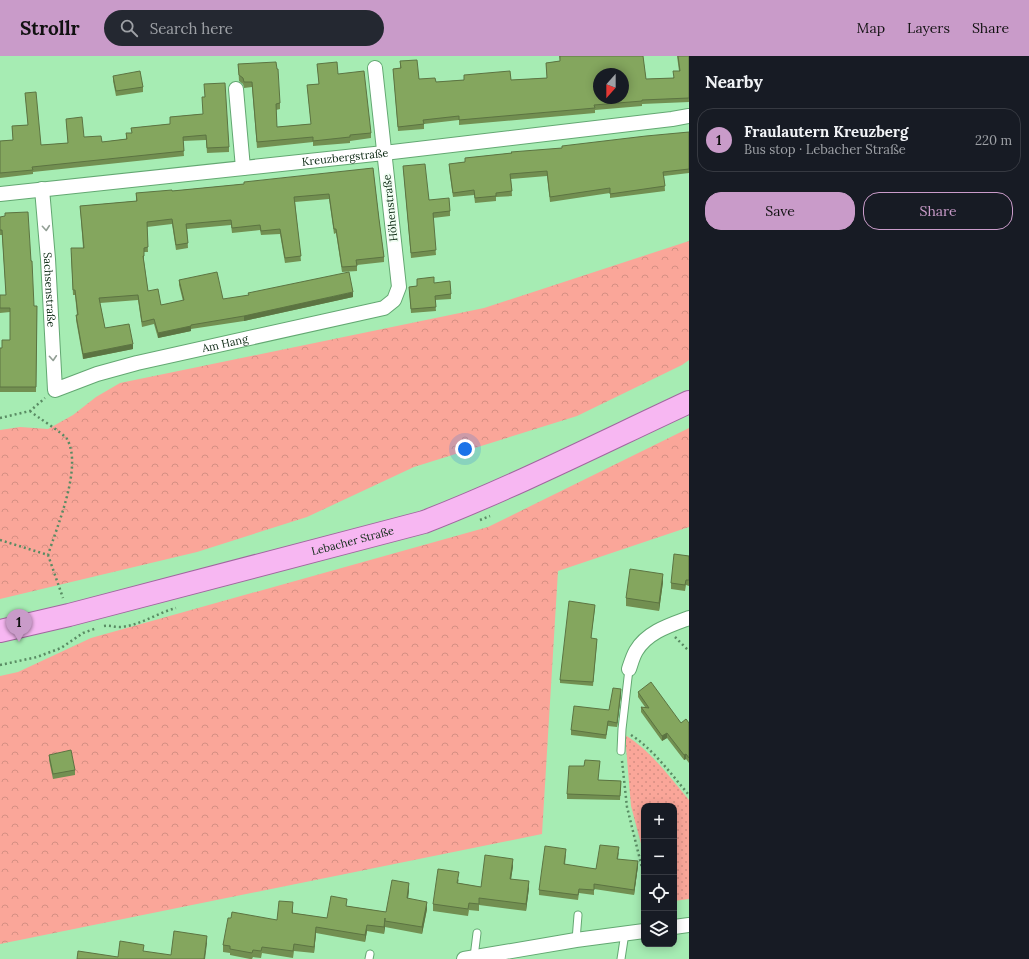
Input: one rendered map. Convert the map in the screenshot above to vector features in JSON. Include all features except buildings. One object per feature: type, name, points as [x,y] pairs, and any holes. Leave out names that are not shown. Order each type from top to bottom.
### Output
[{"type":"main road","name":"Lebacher Straße","points":[[0,631],[69,615],[424,522],[514,484],[689,402]]},
{"type":"street","name":"Höhenstraße","points":[[375,68],[399,287],[394,300]]},
{"type":"street","points":[[236,89],[243,168]]},
{"type":"street","name":"Kreuzbergstraße","points":[[0,194],[384,153],[636,124],[689,116]]},
{"type":"street","name":"Sachsenstraße","points":[[42,190],[48,258],[55,390]]},
{"type":"street","name":"Am Hang","points":[[55,390],[97,374],[137,363],[384,308],[394,300]]},
{"type":"street","points":[[629,669],[636,650],[649,636],[665,626],[689,618]]},
{"type":"street","points":[[677,927],[689,925]]},
{"type":"street","points":[[469,958],[576,940],[641,931]]},
{"type":"lane","points":[[621,751],[629,669]]},
{"type":"lane","points":[[576,940],[578,916]]},
{"type":"lane","points":[[621,959],[625,933]]},
{"type":"lane","points":[[469,958],[477,934]]},
{"type":"path","points":[[0,418],[30,411],[55,390]]},
{"type":"path","points":[[30,411],[66,438],[72,455],[69,489],[48,555],[69,615]]},
{"type":"path","points":[[0,540],[48,555]]},
{"type":"path","points":[[622,729],[638,739],[659,759],[689,795]]},
{"type":"path","points":[[621,751],[627,807],[644,875]]},
{"type":"green space","points":[[689,241],[689,360],[682,365],[577,416],[414,467],[307,517],[197,552],[0,599],[0,430],[20,427],[48,429],[73,415],[96,397],[120,383],[484,308]]},
{"type":"green space","points":[[689,428],[689,527],[558,571],[542,834],[0,944],[0,676],[18,672],[91,638],[488,527]]},
{"type":"green space","points":[[625,735],[651,756],[689,800],[689,899],[677,901],[677,803],[641,803],[641,844],[631,806]]},
{"type":"place","name":"Fraulautern Kreuzberg","points":[[19,642]]}]
